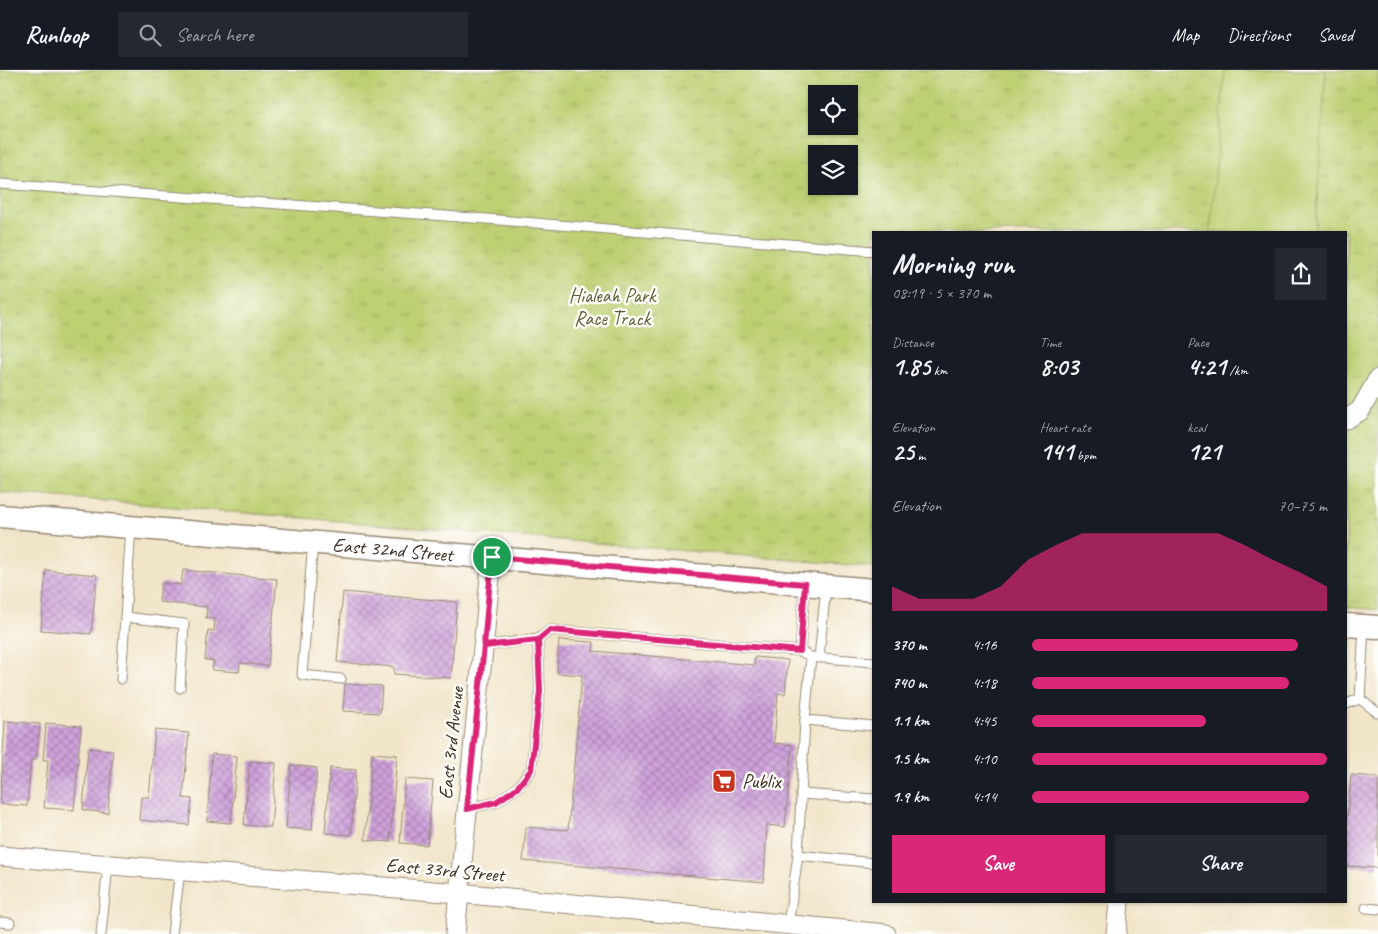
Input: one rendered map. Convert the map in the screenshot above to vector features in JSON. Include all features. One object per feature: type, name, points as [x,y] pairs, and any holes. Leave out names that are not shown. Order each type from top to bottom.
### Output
[{"type":"street","points":[[1347,418],[1360,411],[1378,379]]},
{"type":"street","name":"East 32nd Street","points":[[0,516],[872,590]]},
{"type":"street","name":"East 3rd Avenue","points":[[455,934],[492,557]]},
{"type":"street","name":"East 33rd Street","points":[[0,856],[458,894],[886,934]]},
{"type":"street","points":[[1116,934],[1119,903]]},
{"type":"lane","points":[[0,184],[487,219],[872,252]]},
{"type":"lane","points":[[121,680],[131,527]]},
{"type":"lane","points":[[313,542],[302,675],[341,679]]},
{"type":"lane","points":[[800,651],[816,585]]},
{"type":"lane","points":[[788,925],[798,855],[805,720],[815,658],[816,585]]},
{"type":"lane","points":[[125,617],[184,624],[180,688]]},
{"type":"lane","points":[[1360,699],[1363,626]]},
{"type":"lane","points":[[484,646],[538,640],[550,630],[800,651],[815,658],[872,662]]},
{"type":"lane","points":[[467,809],[496,802],[517,788],[531,770],[540,691],[538,640]]},
{"type":"lane","points":[[1347,704],[1360,699]]},
{"type":"lane","points":[[1360,699],[1378,713]]},
{"type":"lane","points":[[805,720],[872,726]]},
{"type":"lane","points":[[801,794],[872,799]]},
{"type":"lane","points":[[798,855],[872,863]]},
{"type":"lane","points":[[102,934],[108,865]]},
{"type":"lane","points":[[172,934],[180,871]]},
{"type":"lane","points":[[1366,908],[1378,909]]},
{"type":"lane","points":[[0,922],[10,923]]},
{"type":"green space","name":"Hialeah Park Race Track","points":[[0,70],[1378,70],[1378,610],[1347,607],[1347,231],[872,231],[872,567],[0,492]]},
{"type":"green space","points":[[1225,70],[1326,70],[1315,231],[1210,231]]},
{"type":"building","points":[[46,570],[97,575],[91,634],[41,630]]},
{"type":"building","points":[[183,570],[277,579],[268,666],[240,663],[239,672],[212,670],[214,661],[205,660],[208,630],[214,631],[215,619],[206,618],[207,607],[159,602],[161,583],[181,585]]},
{"type":"building","points":[[343,592],[457,602],[451,678],[394,674],[394,667],[337,662]]},
{"type":"building","points":[[559,640],[594,642],[593,651],[754,665],[755,657],[788,660],[785,694],[778,693],[774,743],[792,745],[785,827],[767,825],[764,882],[523,861],[526,827],[568,830],[582,675],[557,673]]},
{"type":"building","points":[[345,684],[382,686],[380,713],[343,711]]},
{"type":"building","points":[[5,721],[40,724],[36,760],[31,760],[27,806],[0,804]]},
{"type":"building","points":[[46,723],[81,726],[74,810],[44,808],[48,760],[43,760]]},
{"type":"building","points":[[155,730],[189,733],[183,798],[192,799],[189,825],[139,820],[141,797],[149,797]]},
{"type":"building","points":[[88,748],[113,750],[108,813],[83,810]]},
{"type":"building","points":[[372,753],[397,755],[390,842],[365,840]]},
{"type":"building","points":[[212,754],[237,756],[231,823],[207,821]]},
{"type":"building","points":[[250,761],[276,763],[271,827],[244,825]]},
{"type":"building","points":[[291,765],[317,768],[312,830],[286,828]]},
{"type":"building","points":[[330,768],[356,770],[351,835],[325,833]]},
{"type":"building","points":[[1351,775],[1378,777],[1378,868],[1347,866],[1347,817]]},
{"type":"building","points":[[405,779],[433,781],[427,845],[400,843]]},
{"type":"place","name":"Publix","points":[[724,781]]},
{"type":"route","points":[[492,557],[484,646],[538,640],[540,691],[531,770],[517,788],[496,802],[467,809],[484,646],[538,640],[550,630],[800,651],[805,584],[492,557]]}]
